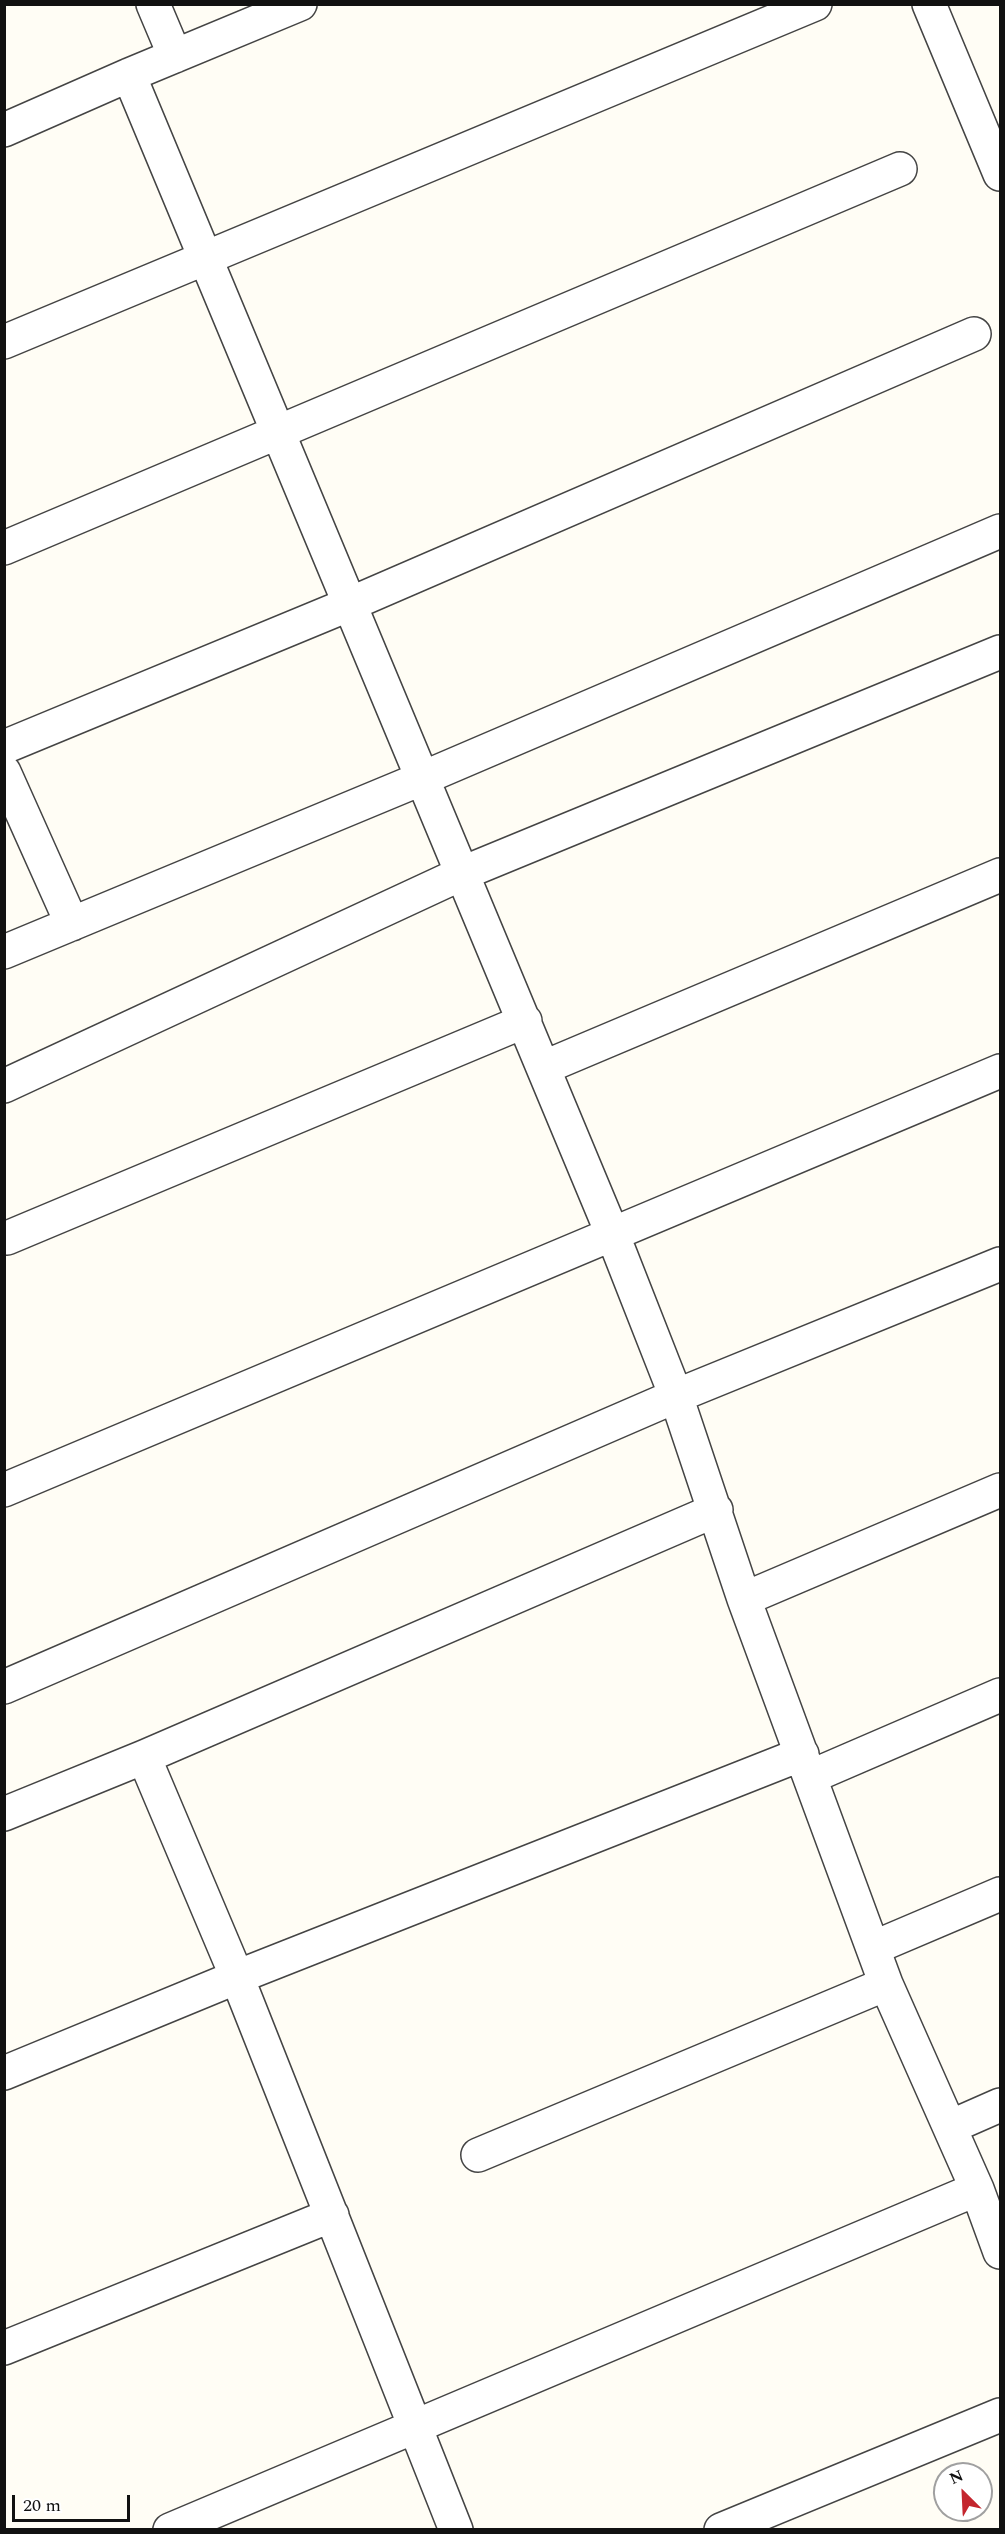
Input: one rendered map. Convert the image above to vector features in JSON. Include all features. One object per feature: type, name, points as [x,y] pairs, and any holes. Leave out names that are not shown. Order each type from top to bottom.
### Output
[{"type":"street","points":[[153,4],[175,56]]},
{"type":"street","points":[[4,130],[300,4]]},
{"type":"street","points":[[4,342],[815,4]]},
{"type":"street","points":[[929,4],[1000,174]]},
{"type":"street","points":[[129,75],[612,1233],[676,1396],[716,1509],[744,1599],[886,1984],[977,2189],[1000,2252]]},
{"type":"street","points":[[4,548],[900,169]]},
{"type":"street","points":[[4,747],[350,604],[974,334]]},
{"type":"street","points":[[4,952],[423,778],[1000,531]]},
{"type":"street","points":[[4,1086],[463,873],[1000,652]]},
{"type":"street","points":[[4,772],[72,924]]},
{"type":"street","points":[[544,1067],[1000,875]]},
{"type":"street","points":[[7,1238],[525,1021]]},
{"type":"street","points":[[4,1490],[1000,1071]]},
{"type":"street","points":[[4,1687],[676,1396],[1000,1264]]},
{"type":"street","points":[[744,1599],[1000,1490]]},
{"type":"street","points":[[4,1814],[144,1757],[716,1509]]},
{"type":"street","points":[[4,2073],[237,1977],[1000,1695]]},
{"type":"street","points":[[144,1757],[237,1977],[456,2529]]},
{"type":"street","points":[[873,1948],[1000,1894]]},
{"type":"street","points":[[478,2155],[886,1984]]},
{"type":"street","points":[[950,2127],[1000,2105]]},
{"type":"street","points":[[172,2529],[977,2189]]},
{"type":"street","points":[[4,2348],[332,2215]]},
{"type":"street","points":[[721,2529],[1000,2415]]}]
